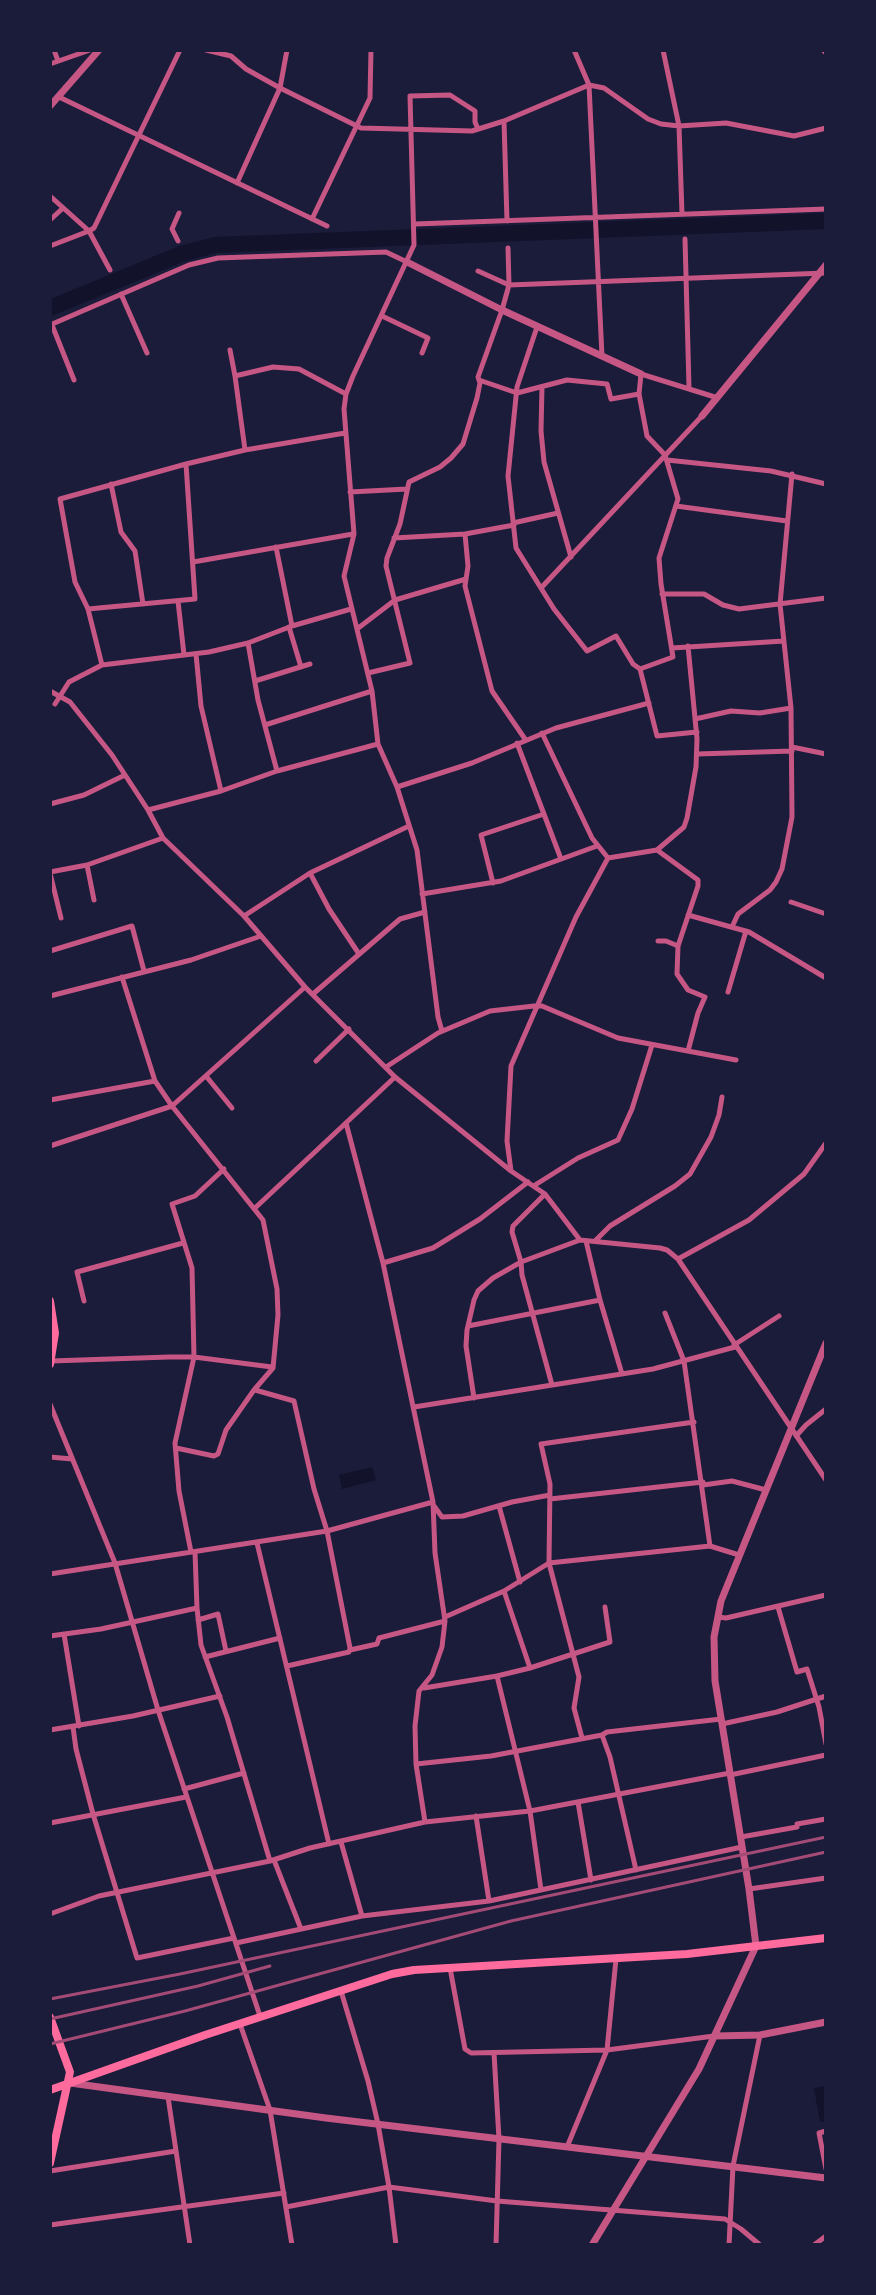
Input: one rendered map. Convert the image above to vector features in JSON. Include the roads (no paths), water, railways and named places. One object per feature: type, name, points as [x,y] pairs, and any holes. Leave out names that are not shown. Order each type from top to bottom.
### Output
[{"type":"main road","points":[[50,1301],[55,1333],[50,1362]]},
{"type":"main road","points":[[50,2090],[392,1974],[449,1966],[687,1954],[826,1938]]},
{"type":"main road","points":[[50,2017],[70,2072],[50,2163]]},
{"type":"street","points":[[54,50],[58,61]]},
{"type":"street","points":[[50,64],[90,50]]},
{"type":"street","points":[[50,106],[54,94],[99,50]]},
{"type":"street","points":[[50,246],[94,228],[180,50]]},
{"type":"street","points":[[206,50],[231,56],[246,69],[280,88],[361,128],[472,131],[504,121],[589,85],[604,88],[648,119],[661,124],[726,123],[794,136],[826,128]]},
{"type":"street","points":[[237,183],[280,88],[287,50]]},
{"type":"street","points":[[312,219],[370,98],[371,50]]},
{"type":"street","points":[[574,50],[589,85],[602,356]]},
{"type":"street","points":[[663,50],[679,126],[682,214]]},
{"type":"street","points":[[54,94],[327,226]]},
{"type":"street","points":[[442,1031],[417,850],[397,787],[378,744],[372,691],[344,576],[354,534],[344,409],[346,394],[414,245],[410,96],[450,95],[475,111],[478,129]]},
{"type":"street","points":[[504,121],[507,221]]},
{"type":"street","points":[[50,196],[89,231],[110,270]]},
{"type":"street","points":[[50,220],[63,208]]},
{"type":"street","points":[[415,227],[826,209]]},
{"type":"street","points":[[178,241],[172,229],[179,213]]},
{"type":"street","points":[[685,239],[689,387]]},
{"type":"street","points":[[368,673],[410,663],[386,566],[387,558],[400,524],[409,482],[440,467],[463,444],[477,398],[479,380],[509,285],[508,248]]},
{"type":"street","points":[[74,380],[51,325],[189,265],[218,258],[386,252],[641,374],[719,398]]},
{"type":"street","points":[[541,588],[719,398],[823,273],[826,265]]},
{"type":"street","points":[[478,271],[509,285],[823,273]]},
{"type":"street","points":[[121,294],[147,353]]},
{"type":"street","points":[[382,316],[428,338],[422,353]]},
{"type":"street","points":[[537,326],[517,393],[508,476],[516,548],[554,609],[587,651],[616,636],[633,664],[640,669],[657,736],[697,732]]},
{"type":"street","points":[[230,350],[245,450]]},
{"type":"street","points":[[235,376],[273,367],[299,369],[346,394]]},
{"type":"street","points":[[640,669],[673,657],[659,558],[678,499],[666,458],[647,436],[639,394],[641,374]]},
{"type":"street","points":[[479,380],[517,393],[567,380],[607,384],[611,399],[639,394]]},
{"type":"street","points":[[542,387],[544,462],[571,557]]},
{"type":"street","points":[[102,665],[88,609],[75,582],[60,499],[245,450],[345,433]]},
{"type":"street","points":[[666,458],[792,474],[826,484]]},
{"type":"street","points":[[88,609],[195,599],[186,464]]},
{"type":"street","points":[[732,927],[738,914],[770,890],[782,869],[792,817],[791,708],[780,604],[792,474]]},
{"type":"street","points":[[111,484],[121,532],[135,551],[143,604]]},
{"type":"street","points":[[350,492],[407,489]]},
{"type":"street","points":[[676,506],[787,521]]},
{"type":"street","points":[[394,538],[465,534],[558,513]]},
{"type":"street","points":[[193,562],[354,534]]},
{"type":"street","points":[[465,534],[468,566],[465,586],[492,691],[525,739]]},
{"type":"street","points":[[276,547],[290,627],[301,667]]},
{"type":"street","points":[[357,629],[395,600],[466,579]]},
{"type":"street","points":[[662,594],[704,594],[723,605],[739,609],[826,598]]},
{"type":"street","points":[[178,601],[184,655]]},
{"type":"street","points":[[55,704],[69,682],[102,665],[196,654],[248,643],[351,609]]},
{"type":"street","points":[[672,648],[784,641]]},
{"type":"street","points":[[248,643],[277,771]]},
{"type":"street","points":[[608,858],[657,850],[684,827],[697,754],[688,646]]},
{"type":"street","points":[[196,654],[201,706],[221,791]]},
{"type":"street","points":[[255,681],[310,664]]},
{"type":"street","points":[[50,691],[70,702],[125,775],[163,838],[244,916],[305,987],[395,1077],[511,1171],[545,1194],[583,1240],[622,1374]]},
{"type":"street","points":[[265,725],[372,691]]},
{"type":"street","points":[[397,787],[472,763],[542,733],[649,703]]},
{"type":"street","points":[[695,719],[731,711],[760,713],[791,708]]},
{"type":"street","points":[[542,733],[597,846],[608,858]]},
{"type":"street","points":[[517,743],[561,859]]},
{"type":"street","points":[[148,810],[378,744]]},
{"type":"street","points":[[697,754],[792,749],[826,754]]},
{"type":"street","points":[[50,804],[84,795],[125,775]]},
{"type":"street","points":[[493,883],[481,835],[544,814]]},
{"type":"street","points":[[244,916],[310,873],[409,826]]},
{"type":"street","points":[[61,918],[50,873],[87,865],[163,838]]},
{"type":"street","points":[[422,894],[493,883],[597,846]]},
{"type":"street","points":[[657,850],[698,880],[678,946],[677,974],[688,990],[705,997],[688,1051]]},
{"type":"street","points":[[511,1171],[507,1141],[511,1066],[576,917],[608,858]]},
{"type":"street","points":[[87,865],[94,900]]},
{"type":"street","points":[[310,873],[359,954]]},
{"type":"street","points":[[791,902],[826,914]]},
{"type":"street","points":[[313,994],[400,919],[425,912]]},
{"type":"street","points":[[688,915],[746,931],[826,978]]},
{"type":"street","points":[[50,951],[132,926],[144,971]]},
{"type":"street","points":[[728,992],[746,931]]},
{"type":"street","points":[[50,996],[191,960],[261,936]]},
{"type":"street","points":[[658,941],[678,946]]},
{"type":"street","points":[[122,977],[155,1081],[263,1220],[277,1289],[273,1368],[226,1430],[218,1454],[214,1456],[176,1448]]},
{"type":"street","points":[[50,1146],[172,1106],[305,987]]},
{"type":"street","points":[[386,1067],[442,1031],[497,1009],[537,1006],[618,1038],[736,1060]]},
{"type":"street","points":[[316,1061],[349,1029]]},
{"type":"street","points":[[535,1185],[578,1158],[618,1140],[632,1109],[652,1045]]},
{"type":"street","points":[[206,1076],[232,1108]]},
{"type":"street","points":[[255,1208],[395,1077]]},
{"type":"street","points":[[50,1100],[155,1081]]},
{"type":"street","points":[[596,1241],[610,1226],[690,1174],[711,1137],[722,1097]]},
{"type":"street","points":[[346,1123],[383,1263],[433,1504],[435,1553],[445,1619],[442,1647],[432,1675],[419,1691],[415,1726],[416,1764],[425,1822]]},
{"type":"street","points":[[678,1259],[749,1220],[791,1187],[826,1143]]},
{"type":"street","points":[[224,1169],[195,1196],[172,1204],[192,1268],[194,1357],[176,1448],[179,1491],[193,1552],[198,1620],[205,1657],[272,1860],[301,1929]]},
{"type":"street","points":[[383,1263],[433,1248],[480,1219],[528,1182]]},
{"type":"street","points":[[545,1194],[513,1226],[512,1232],[552,1385]]},
{"type":"street","points":[[474,1398],[466,1346],[468,1326],[478,1291],[493,1278],[521,1262],[583,1240],[660,1248],[678,1259],[826,1480]]},
{"type":"street","points":[[84,1301],[77,1272],[183,1243]]},
{"type":"street","points":[[468,1326],[600,1300]]},
{"type":"street","points":[[665,1313],[684,1361],[710,1546]]},
{"type":"street","points":[[414,1407],[622,1374],[684,1361],[735,1346],[779,1316]]},
{"type":"street","points":[[592,2245],[690,2085],[756,1946],[713,1651],[721,1601],[766,1490],[794,1432],[826,1343]]},
{"type":"street","points":[[50,1362],[194,1357],[273,1368]]},
{"type":"street","points":[[254,1390],[294,1401],[327,1531],[350,1650]]},
{"type":"street","points":[[50,1404],[115,1563],[210,1873],[260,2017]]},
{"type":"street","points":[[794,1432],[826,1409]]},
{"type":"street","points":[[582,1738],[574,1708],[579,1677],[549,1563],[550,1497],[541,1444],[694,1422]]},
{"type":"street","points":[[50,1457],[72,1459]]},
{"type":"street","points":[[433,1504],[446,1518],[550,1497],[703,1483],[732,1481],[766,1490]]},
{"type":"street","points":[[50,1574],[327,1531],[433,1504]]},
{"type":"street","points":[[499,1506],[520,1582]]},
{"type":"street","points":[[257,1543],[329,1844]]},
{"type":"street","points":[[287,1666],[377,1644],[379,1638],[445,1619],[504,1591],[549,1563],[710,1546],[739,1555]]},
{"type":"street","points":[[504,1591],[530,1668]]},
{"type":"street","points":[[717,1617],[726,1618],[826,1595]]},
{"type":"street","points":[[422,1688],[530,1668],[610,1642],[605,1607]]},
{"type":"street","points":[[778,1607],[797,1672],[807,1669],[826,1744]]},
{"type":"street","points":[[50,1636],[197,1608]]},
{"type":"street","points":[[198,1620],[218,1614],[226,1651]]},
{"type":"street","points":[[64,1634],[76,1749],[137,1958],[362,1916],[489,1901],[742,1847]]},
{"type":"street","points":[[205,1657],[280,1638]]},
{"type":"street","points":[[497,1676],[530,1811],[541,1890]]},
{"type":"street","points":[[50,1730],[220,1696]]},
{"type":"street","points":[[416,1764],[517,1752],[607,1732],[721,1722],[777,1712],[826,1696]]},
{"type":"street","points":[[602,1735],[636,1870]]},
{"type":"street","points":[[50,1914],[79,1902],[118,1892],[272,1860],[425,1822],[530,1811],[826,1755]]},
{"type":"street","points":[[184,1789],[244,1773]]},
{"type":"street","points":[[50,1823],[186,1797]]},
{"type":"street","points":[[578,1802],[591,1880]]},
{"type":"street","points":[[476,1816],[489,1901]]},
{"type":"street","points":[[741,1837],[826,1819]]},
{"type":"street","points":[[341,1842],[362,1916]]},
{"type":"street","points":[[749,1889],[826,1878]]},
{"type":"street","points":[[567,2147],[607,2050],[616,1958]]},
{"type":"street","points":[[449,1966],[465,2049],[471,2053],[607,2050],[715,2036],[760,2035],[826,2022]]},
{"type":"street","points":[[341,1991],[378,2124],[396,2245]]},
{"type":"street","points":[[240,2024],[270,2110],[292,2245]]},
{"type":"street","points":[[729,2245],[733,2166],[760,2035]]},
{"type":"street","points":[[494,2053],[499,2139],[496,2245]]},
{"type":"street","points":[[69,2083],[826,2178]]},
{"type":"street","points":[[168,2097],[190,2245]]},
{"type":"street","points":[[826,2131],[819,2133],[826,2169]]},
{"type":"street","points":[[50,2171],[176,2151]]},
{"type":"street","points":[[286,2207],[389,2187],[497,2201],[725,2219],[760,2245]]},
{"type":"street","points":[[50,2225],[284,2193]]},
{"type":"street","points":[[814,2245],[826,2236]]},
{"type":"waterway","points":[[50,308],[181,254],[215,245],[826,221]]},
{"type":"railway","points":[[50,1999],[826,1837]]},
{"type":"railway","points":[[50,2044],[185,2011],[511,1921],[826,1852]]},
{"type":"railway","points":[[50,2019],[198,1986],[270,1966]]}]
